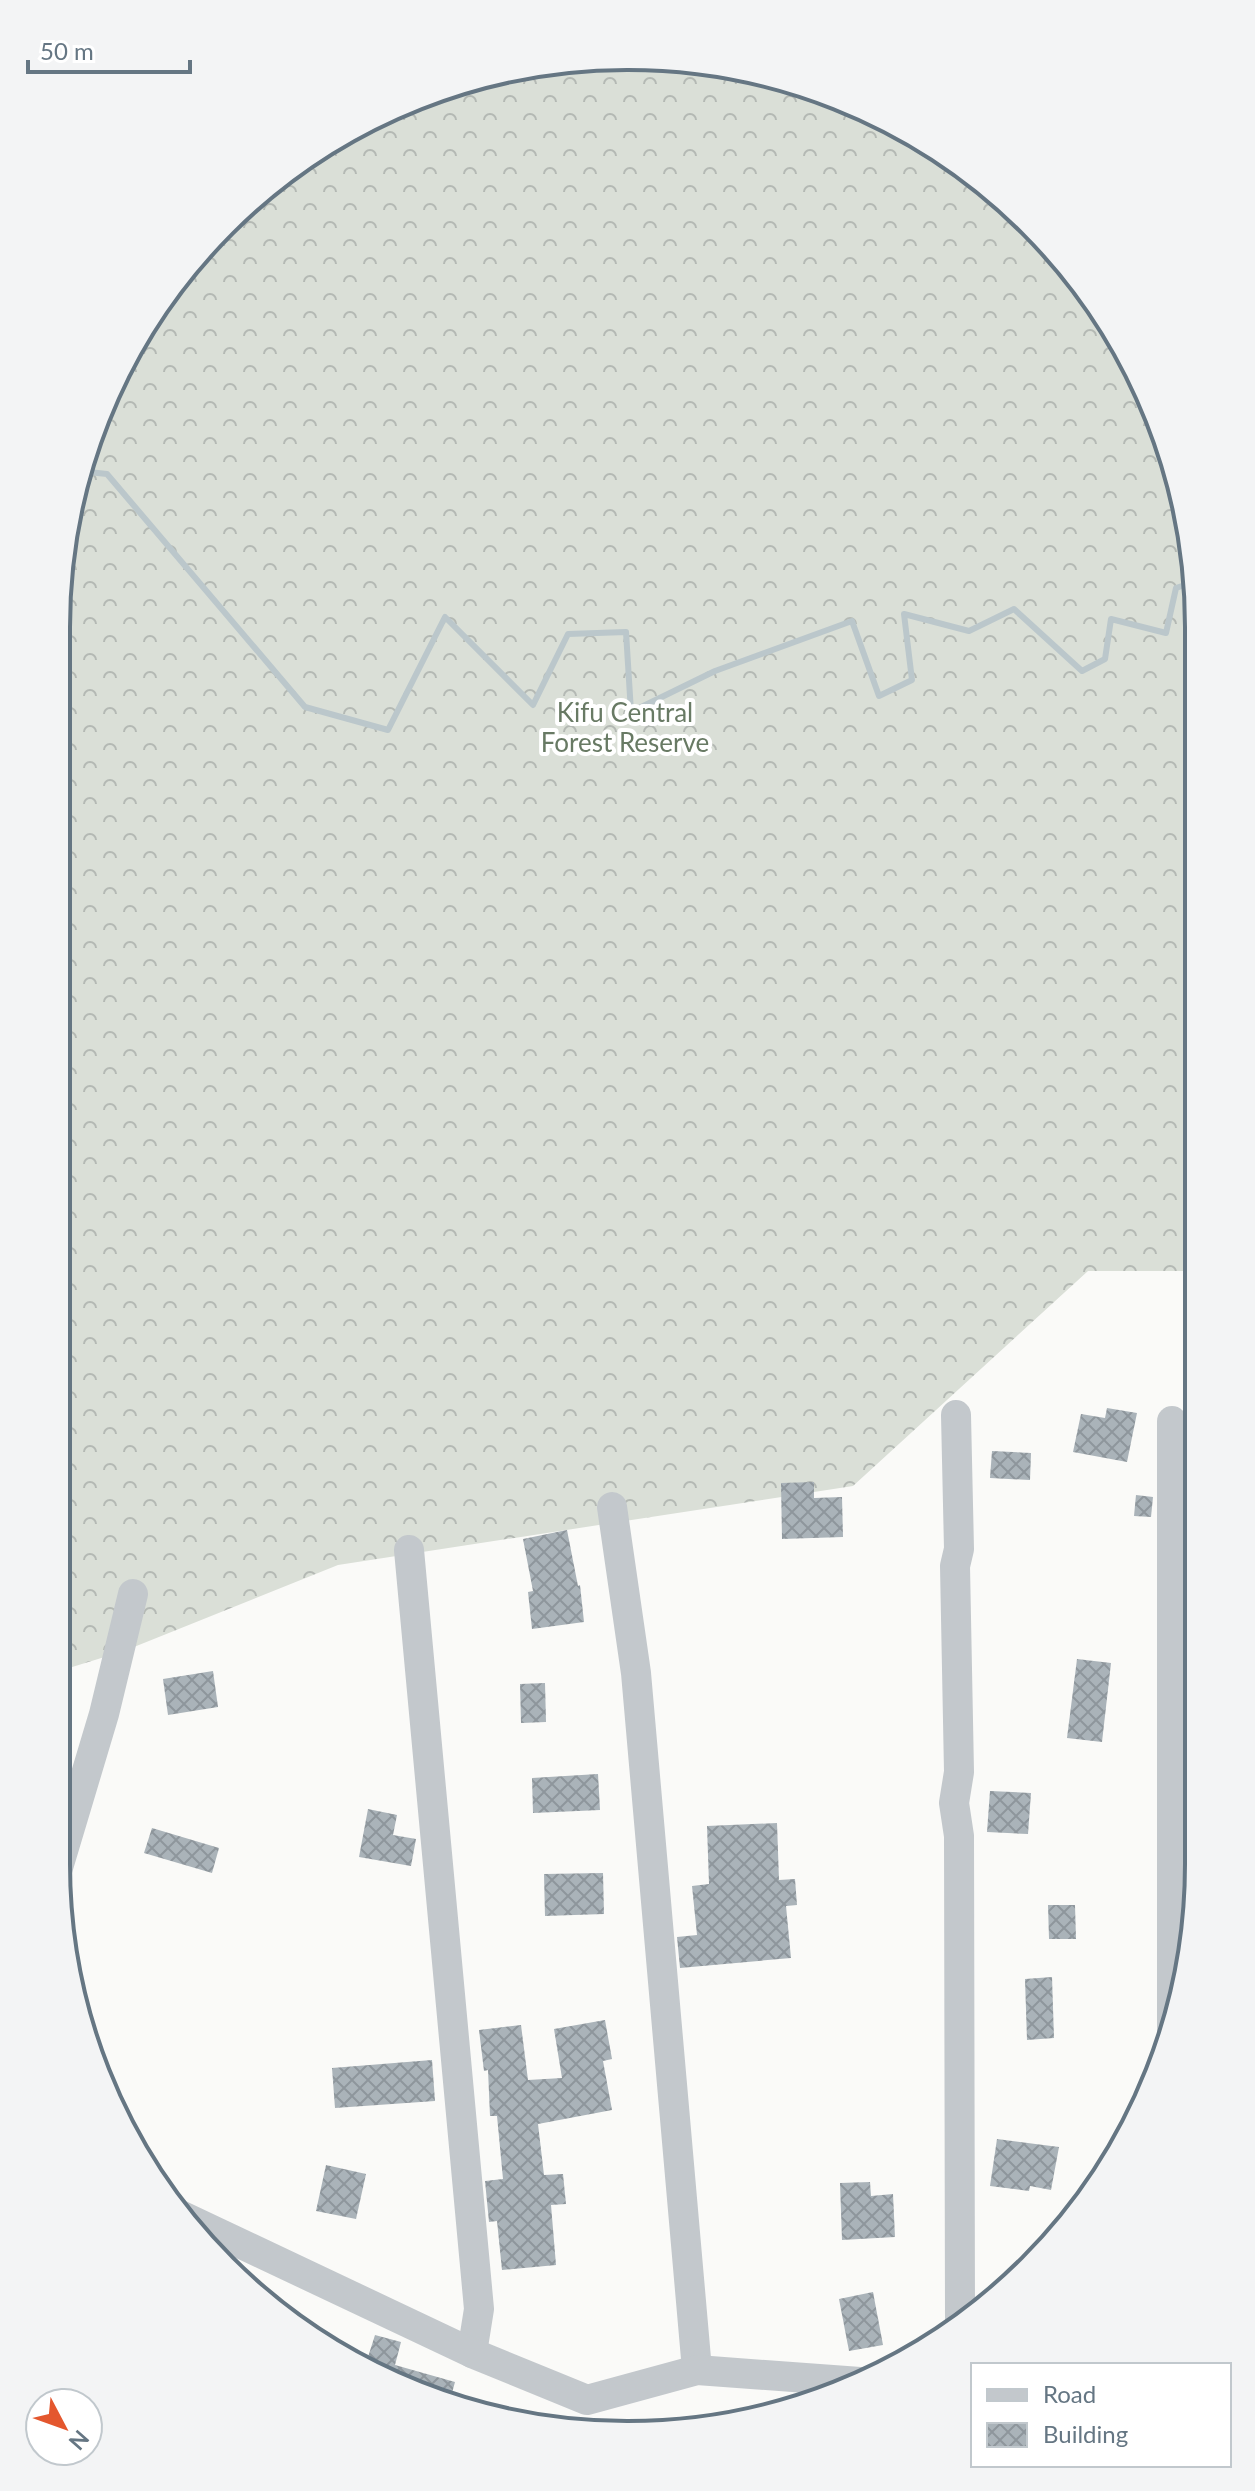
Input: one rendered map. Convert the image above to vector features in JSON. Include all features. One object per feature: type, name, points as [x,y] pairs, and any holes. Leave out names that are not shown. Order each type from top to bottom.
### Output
[{"type":"street","points":[[956,1415],[959,1772],[954,1803],[959,1836],[960,2311]]},
{"type":"street","points":[[1172,1421],[1172,1981]]},
{"type":"street","points":[[612,1507],[636,1673],[697,2370]]},
{"type":"street","points":[[409,1550],[479,2309],[472,2353]]},
{"type":"street","points":[[70,1828],[104,1714],[133,1594]]},
{"type":"street","points":[[205,2227],[472,2353],[588,2413],[697,2370],[837,2380]]},
{"type":"green space","name":"Kifu Central Forest Reserve","points":[[591,71],[664,71],[772,89],[841,112],[874,127],[937,164],[995,208],[1022,233],[1070,288],[1128,381],[1143,414],[1166,483],[1180,555],[1185,628],[1185,1271],[1088,1271],[853,1486],[338,1565],[124,1651],[70,1668],[71,591],[89,483],[112,414],[127,381],[185,288],[233,233],[260,208],[288,185],[349,145],[414,112],[448,100],[483,89],[555,75]]},
{"type":"building","points":[[1107,1408],[1137,1413],[1127,1462],[1073,1452],[1081,1414],[1105,1418]]},
{"type":"building","points":[[992,1451],[1031,1453],[1030,1480],[990,1478]]},
{"type":"building","points":[[814,1482],[814,1498],[842,1497],[843,1537],[782,1539],[781,1483]]},
{"type":"building","points":[[1136,1495],[1153,1497],[1151,1517],[1134,1516]]},
{"type":"building","points":[[567,1530],[580,1585],[584,1622],[532,1629],[528,1592],[533,1591],[523,1539]]},
{"type":"building","points":[[1077,1659],[1111,1663],[1102,1742],[1067,1738]]},
{"type":"building","points":[[213,1671],[218,1707],[168,1715],[163,1679]]},
{"type":"building","points":[[545,1683],[546,1722],[521,1723],[520,1684]]},
{"type":"building","points":[[598,1774],[600,1810],[533,1813],[532,1778]]},
{"type":"building","points":[[990,1791],[1031,1793],[1028,1834],[987,1832]]},
{"type":"building","points":[[368,1809],[397,1815],[393,1835],[416,1839],[411,1866],[359,1857]]},
{"type":"building","points":[[777,1823],[779,1880],[795,1879],[797,1905],[786,1906],[791,1958],[680,1968],[677,1937],[697,1935],[692,1886],[709,1884],[707,1826]]},
{"type":"building","points":[[152,1828],[219,1848],[212,1873],[144,1853]]},
{"type":"building","points":[[603,1873],[604,1914],[545,1916],[544,1874]]},
{"type":"building","points":[[1048,1905],[1075,1905],[1076,1939],[1049,1939]]},
{"type":"building","points":[[1052,1977],[1054,2038],[1027,2040],[1025,1979]]},
{"type":"building","points":[[605,2020],[612,2059],[603,2061],[612,2110],[538,2124],[544,2175],[563,2174],[566,2204],[551,2205],[556,2265],[502,2270],[497,2221],[489,2222],[485,2181],[503,2179],[497,2116],[490,2116],[488,2070],[484,2071],[479,2030],[521,2025],[528,2080],[562,2078],[554,2029]]},
{"type":"building","points":[[432,2060],[435,2101],[335,2108],[332,2068]]},
{"type":"building","points":[[997,2139],[1059,2147],[1051,2190],[1030,2186],[1029,2191],[990,2186]]},
{"type":"building","points":[[326,2165],[366,2174],[356,2219],[316,2211]]},
{"type":"building","points":[[870,2182],[871,2196],[893,2194],[895,2237],[842,2240],[840,2183]]},
{"type":"building","points":[[873,2292],[883,2345],[849,2351],[839,2299]]},
{"type":"building","points":[[375,2335],[401,2342],[395,2365],[455,2382],[452,2392],[414,2379],[368,2357]]},
{"type":"waterway","points":[[92,472],[107,474],[305,707],[388,730],[445,617],[533,705],[568,634],[626,632],[631,712],[715,671],[852,621],[879,696],[912,680],[904,614],[969,631],[1014,609],[1082,671],[1105,659],[1111,619],[1166,633],[1176,588],[1183,586]]}]
